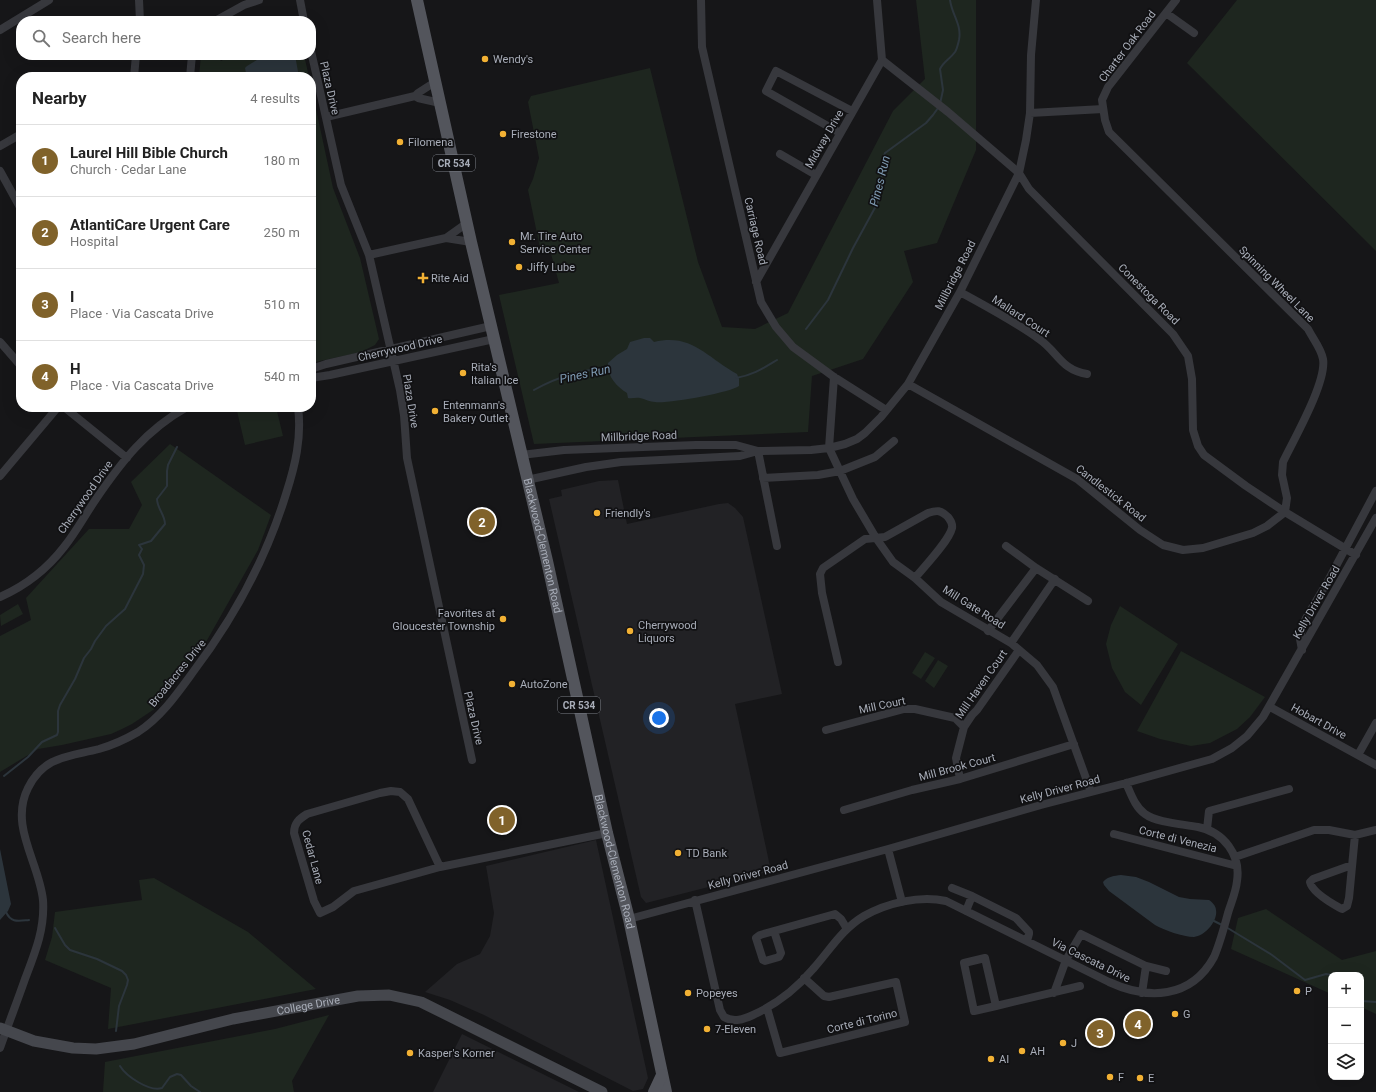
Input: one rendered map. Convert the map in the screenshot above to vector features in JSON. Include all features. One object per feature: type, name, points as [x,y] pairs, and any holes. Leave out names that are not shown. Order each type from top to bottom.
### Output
[{"type":"main road","name":"Blackwood-Clementon Road","points":[[417,0],[471,242],[549,567],[607,833],[629,919],[666,1092]]},
{"type":"main road","name":"College Drive","points":[[3,1029],[34,1041],[73,1048],[96,1049],[134,1044],[233,1019],[358,996],[389,995],[421,1002],[602,1092]]},
{"type":"main road","points":[[654,1092],[662,1075]]},
{"type":"street","points":[[23,16],[49,0]]},
{"type":"street","points":[[139,0],[140,16]]},
{"type":"street","points":[[224,16],[244,5],[259,0]]},
{"type":"street","points":[[300,0],[303,16]]},
{"type":"street","name":"Carriage Road","points":[[701,0],[702,47],[756,282],[762,302],[776,327],[793,347],[834,377],[886,410]]},
{"type":"street","points":[[876,0],[882,60]]},
{"type":"street","name":"Millbridge Road","points":[[521,455],[564,450],[696,445],[736,446],[758,451],[811,450],[846,444],[857,438],[881,417],[908,384],[960,292],[1019,173],[1030,113],[1031,55],[1036,0]]},
{"type":"street","name":"Charter Oak Road","points":[[1103,109],[1102,100],[1108,88],[1176,0]]},
{"type":"street","points":[[1166,12],[1194,33]]},
{"type":"street","points":[[0,30],[16,20]]},
{"type":"street","points":[[134,72],[136,60]]},
{"type":"street","points":[[190,72],[192,60]]},
{"type":"street","name":"Plaza Drive","points":[[313,60],[316,72]]},
{"type":"street","name":"Midway Drive","points":[[756,282],[882,60]]},
{"type":"street","name":"Conestoga Road","points":[[882,60],[948,112],[1019,173],[1029,189],[1173,334],[1188,356],[1192,379],[1193,430],[1198,446],[1204,455],[1285,512],[1356,555]]},
{"type":"street","points":[[840,133],[766,91],[776,71],[852,112]]},
{"type":"street","name":"Plaza Drive","points":[[316,73],[341,185],[369,255],[400,390],[404,415],[407,458],[413,489],[472,760]]},
{"type":"street","points":[[326,117],[415,96],[435,82]]},
{"type":"street","points":[[415,96],[440,103]]},
{"type":"street","points":[[1030,113],[1103,109]]},
{"type":"street","name":"Spinning Wheel Lane","points":[[1103,109],[1109,132],[1308,330],[1319,347],[1323,358],[1324,367],[1319,387],[1283,462],[1282,475],[1288,498],[1285,512]]},
{"type":"street","points":[[0,146],[16,137]]},
{"type":"street","points":[[780,154],[816,175]]},
{"type":"street","points":[[0,171],[16,200]]},
{"type":"street","points":[[446,238],[467,223]]},
{"type":"street","points":[[369,255],[446,238],[471,242]]},
{"type":"street","name":"Mallard Court","points":[[960,292],[1009,318],[1041,340],[1065,365],[1078,372],[1087,374]]},
{"type":"street","name":"Cherrywood Drive","points":[[316,367],[491,326]]},
{"type":"street","name":"Cherrywood Drive","points":[[316,377],[494,339]]},
{"type":"street","points":[[0,342],[16,360]]},
{"type":"street","points":[[829,448],[834,377]]},
{"type":"street","name":"Candlestick Road","points":[[908,384],[1077,479],[1140,530],[1163,545],[1183,550],[1203,548],[1253,533],[1267,526],[1285,512]]},
{"type":"street","points":[[0,476],[54,412]]},
{"type":"street","points":[[70,412],[127,458]]},
{"type":"street","name":"Cherrywood Drive","points":[[0,597],[29,581],[46,568],[57,556],[100,492],[127,458],[152,431],[179,412]]},
{"type":"street","name":"Broadacres Drive","points":[[0,1048],[3,1029],[37,947],[42,929],[43,917],[40,886],[22,828],[21,811],[25,794],[39,772],[52,761],[68,755],[111,745],[122,741],[140,730],[161,712],[206,656],[246,591],[272,536],[296,459],[299,436],[298,412]]},
{"type":"street","points":[[763,478],[818,475],[840,471],[875,457],[894,440]]},
{"type":"street","name":"Mill Gate Road","points":[[829,448],[853,500],[876,538],[893,562],[915,578],[941,602],[1011,643],[1037,665],[1053,687],[1091,792]]},
{"type":"street","points":[[758,451],[777,546]]},
{"type":"street","name":"Millbridge Road","points":[[527,480],[586,467],[621,462],[740,456],[758,451]]},
{"type":"street","points":[[1302,650],[1300,639],[1306,618],[1376,491]]},
{"type":"street","points":[[838,662],[822,593],[820,574],[823,568],[865,539],[885,537],[928,513],[941,511],[949,518],[952,527],[946,540],[915,578]]},
{"type":"street","name":"Kelly Driver Road","points":[[629,919],[695,900],[888,850],[1041,805],[1126,783],[1212,758],[1232,748],[1247,736],[1270,707],[1376,518]]},
{"type":"street","points":[[1006,546],[1036,568],[1088,601]]},
{"type":"street","points":[[988,630],[1036,568]]},
{"type":"street","points":[[1011,643],[1055,579]]},
{"type":"street","name":"Mill Haven Court","points":[[960,779],[956,758],[964,727],[972,715],[978,710],[1019,650]]},
{"type":"street","name":"Hobart Drive","points":[[1270,707],[1376,765]]},
{"type":"street","name":"Mill Court","points":[[826,730],[904,709],[915,709],[955,718],[964,727]]},
{"type":"street","points":[[1358,755],[1376,723]]},
{"type":"street","name":"Mill Brook Court","points":[[844,810],[912,790],[960,779],[1074,744]]},
{"type":"street","name":"Via Cascata Drive","points":[[695,900],[720,1010],[727,1019],[738,1020],[752,1016],[786,996],[804,978],[834,943],[864,916],[902,902],[915,900],[946,901],[1119,987],[1142,993],[1167,992],[1182,988],[1194,981],[1203,972],[1211,963],[1216,952],[1237,882],[1237,866],[1235,857],[1226,841],[1214,832],[1207,829],[1156,819],[1146,815],[1138,806],[1126,783]]},
{"type":"street","points":[[1207,829],[1209,811],[1289,789]]},
{"type":"street","name":"Cedar Lane","points":[[440,867],[408,799],[400,792],[380,792],[307,814],[298,820],[294,827],[294,833],[314,901],[320,913],[333,907],[354,891],[440,867],[607,833]]},
{"type":"street","points":[[1235,857],[1314,830],[1329,830],[1355,835],[1376,830]]},
{"type":"street","name":"Corte di Venezia","points":[[1114,834],[1237,866]]},
{"type":"street","points":[[1352,866],[1313,879],[1310,882],[1310,885],[1317,892],[1340,908],[1345,908],[1348,903],[1352,866],[1355,835]]},
{"type":"street","points":[[888,850],[902,902]]},
{"type":"street","points":[[952,888],[972,896],[1016,918],[1029,932],[1027,941]]},
{"type":"street","points":[[966,911],[972,896]]},
{"type":"street","points":[[774,931],[835,914],[841,918],[847,930]]},
{"type":"street","points":[[1054,993],[1066,960],[1081,934],[1146,966],[1166,971]]},
{"type":"street","points":[[996,1006],[985,958],[964,964],[974,1011],[1054,993],[1080,986]]},
{"type":"street","points":[[1142,993],[1146,966]]},
{"type":"street","name":"Corte di Torino","points":[[767,1008],[780,1053],[905,1022],[896,982],[829,997],[824,996],[804,978]]},
{"type":"shaded area","points":[[916,0],[976,0],[976,150],[937,243],[904,251],[913,282],[863,359],[812,376],[808,432],[534,444],[499,295],[559,283],[550,250],[540,248],[528,190],[539,158],[528,102],[531,96],[650,68],[698,262],[722,327],[755,329],[788,313],[893,111],[925,79]]},
{"type":"shaded area","points":[[1237,0],[1376,0],[1376,251],[1187,63]]},
{"type":"shaded area","points":[[201,60],[305,60],[308,72],[199,72]]},
{"type":"shaded area","points":[[257,60],[296,60],[298,72],[246,72],[245,68]]},
{"type":"shaded area","points":[[316,109],[333,188],[360,258],[379,339],[375,345],[361,352],[316,362]]},
{"type":"shaded area","points":[[650,338],[654,342],[667,340],[679,341],[698,348],[737,374],[739,386],[711,395],[672,401],[653,402],[638,398],[628,398],[627,393],[613,380],[609,372],[608,363],[627,349],[630,342]]},
{"type":"shaded area","points":[[237,412],[277,412],[283,436],[245,445]]},
{"type":"shaded area","points":[[170,444],[271,515],[258,550],[206,642],[156,708],[132,724],[111,734],[38,749],[0,772],[0,636],[31,620],[26,598],[89,529],[129,529],[142,505],[131,482]]},
{"type":"shaded area","points":[[618,480],[627,524],[728,503],[743,517],[782,694],[735,704],[771,871],[646,903],[641,897],[549,499],[562,496],[561,490],[599,481]]},
{"type":"shaded area","points":[[18,604],[23,614],[1,626],[0,615]]},
{"type":"shaded area","points":[[1120,606],[1178,644],[1141,705],[1125,692],[1112,668],[1106,644],[1111,625]]},
{"type":"shaded area","points":[[1181,651],[1265,697],[1250,717],[1237,729],[1210,743],[1191,746],[1160,739],[1137,731]]},
{"type":"shaded area","points":[[925,652],[935,658],[921,679],[912,673]]},
{"type":"shaded area","points":[[938,660],[948,666],[934,688],[925,681]]},
{"type":"shaded area","points":[[596,840],[648,1078],[643,1089],[633,1091],[484,1015],[450,1000],[425,992],[457,964],[480,954],[490,936],[494,913],[486,866]]},
{"type":"shaded area","points":[[0,849],[11,904],[8,911],[0,920]]},
{"type":"shaded area","points":[[1121,875],[1136,877],[1179,897],[1209,900],[1214,904],[1216,909],[1215,919],[1206,931],[1194,937],[1185,936],[1163,929],[1155,925],[1109,891],[1104,885],[1103,882],[1107,879]]},
{"type":"shaded area","points":[[154,878],[248,932],[316,989],[108,1029],[111,988],[45,960],[52,937],[55,912],[142,900],[139,880]]},
{"type":"shaded area","points":[[1266,909],[1342,960],[1376,951],[1376,1014],[1364,1008],[1364,972],[1328,972],[1328,993],[1231,949],[1238,918]]},
{"type":"shaded area","points":[[329,1015],[292,1081],[294,1092],[103,1092],[105,1062],[275,1029]]},
{"type":"shaded area","points":[[462,1034],[579,1092],[433,1092]]},
{"type":"waterway","name":"Pines Run","points":[[940,104],[943,90],[940,69],[956,51],[960,35],[950,0]]},
{"type":"waterway","name":"Pines Run","points":[[806,329],[828,300],[853,248],[877,204],[881,187],[882,163],[885,153],[926,123],[938,108]]},
{"type":"waterway","name":"Pines Run","points":[[736,378],[762,369],[777,360]]},
{"type":"waterway","name":"Pines Run","points":[[534,390],[571,374],[611,368]]},
{"type":"waterway","points":[[4,776],[28,757],[42,742],[57,735],[58,711],[60,705],[75,679],[84,658],[106,626],[125,609],[143,574],[144,565],[139,555],[142,549],[139,545],[151,541],[165,524],[157,499],[167,486],[168,465],[177,447]]},
{"type":"waterway","points":[[6,912],[13,920],[29,920]]},
{"type":"waterway","points":[[1212,920],[1222,925]]},
{"type":"waterway","points":[[1226,927],[1272,955],[1305,980],[1328,974]]},
{"type":"waterway","points":[[55,928],[65,945],[70,950],[97,959],[122,971],[126,975],[128,980],[119,1006],[116,1031]]},
{"type":"waterway","points":[[1364,1001],[1376,1002]]},
{"type":"waterway","points":[[120,1066],[132,1078],[151,1088],[162,1088],[170,1077],[177,1074],[181,1075],[191,1086],[200,1092]]},
{"type":"place","name":"Wendy's","points":[[485,59]]},
{"type":"place","name":"Firestone","points":[[503,134]]},
{"type":"place","name":"Filomena","points":[[400,142]]},
{"type":"place","name":"Mr. Tire Auto Service Center","points":[[512,242]]},
{"type":"place","name":"Jiffy Lube","points":[[519,267]]},
{"type":"place","name":"Rite Aid","points":[[423,278]]},
{"type":"place","name":"Rita's Italian Ice","points":[[463,373]]},
{"type":"place","name":"Entenmann's Bakery Outlet","points":[[435,411]]},
{"type":"place","name":"Friendly's","points":[[597,513]]},
{"type":"place","name":"AtlantiCare Urgent Care","points":[[482,522]]},
{"type":"place","name":"Favorites at Gloucester Township","points":[[503,619]]},
{"type":"place","name":"Cherrywood Liquors","points":[[630,631]]},
{"type":"place","name":"AutoZone","points":[[512,684]]},
{"type":"place","name":"Laurel Hill Bible Church","points":[[502,820]]},
{"type":"place","name":"TD Bank","points":[[678,853]]},
{"type":"place","name":"P","points":[[1297,991]]},
{"type":"place","name":"Popeyes","points":[[688,993]]},
{"type":"place","name":"G","points":[[1175,1014]]},
{"type":"place","name":"H","points":[[1138,1024]]},
{"type":"place","name":"7-Eleven","points":[[707,1029]]},
{"type":"place","name":"I","points":[[1100,1033]]},
{"type":"place","name":"J","points":[[1063,1043]]},
{"type":"place","name":"AH","points":[[1022,1051]]},
{"type":"place","name":"Kasper's Korner","points":[[410,1053]]},
{"type":"place","name":"AI","points":[[991,1059]]},
{"type":"place","name":"F","points":[[1110,1077]]},
{"type":"place","name":"E","points":[[1140,1078]]}]
